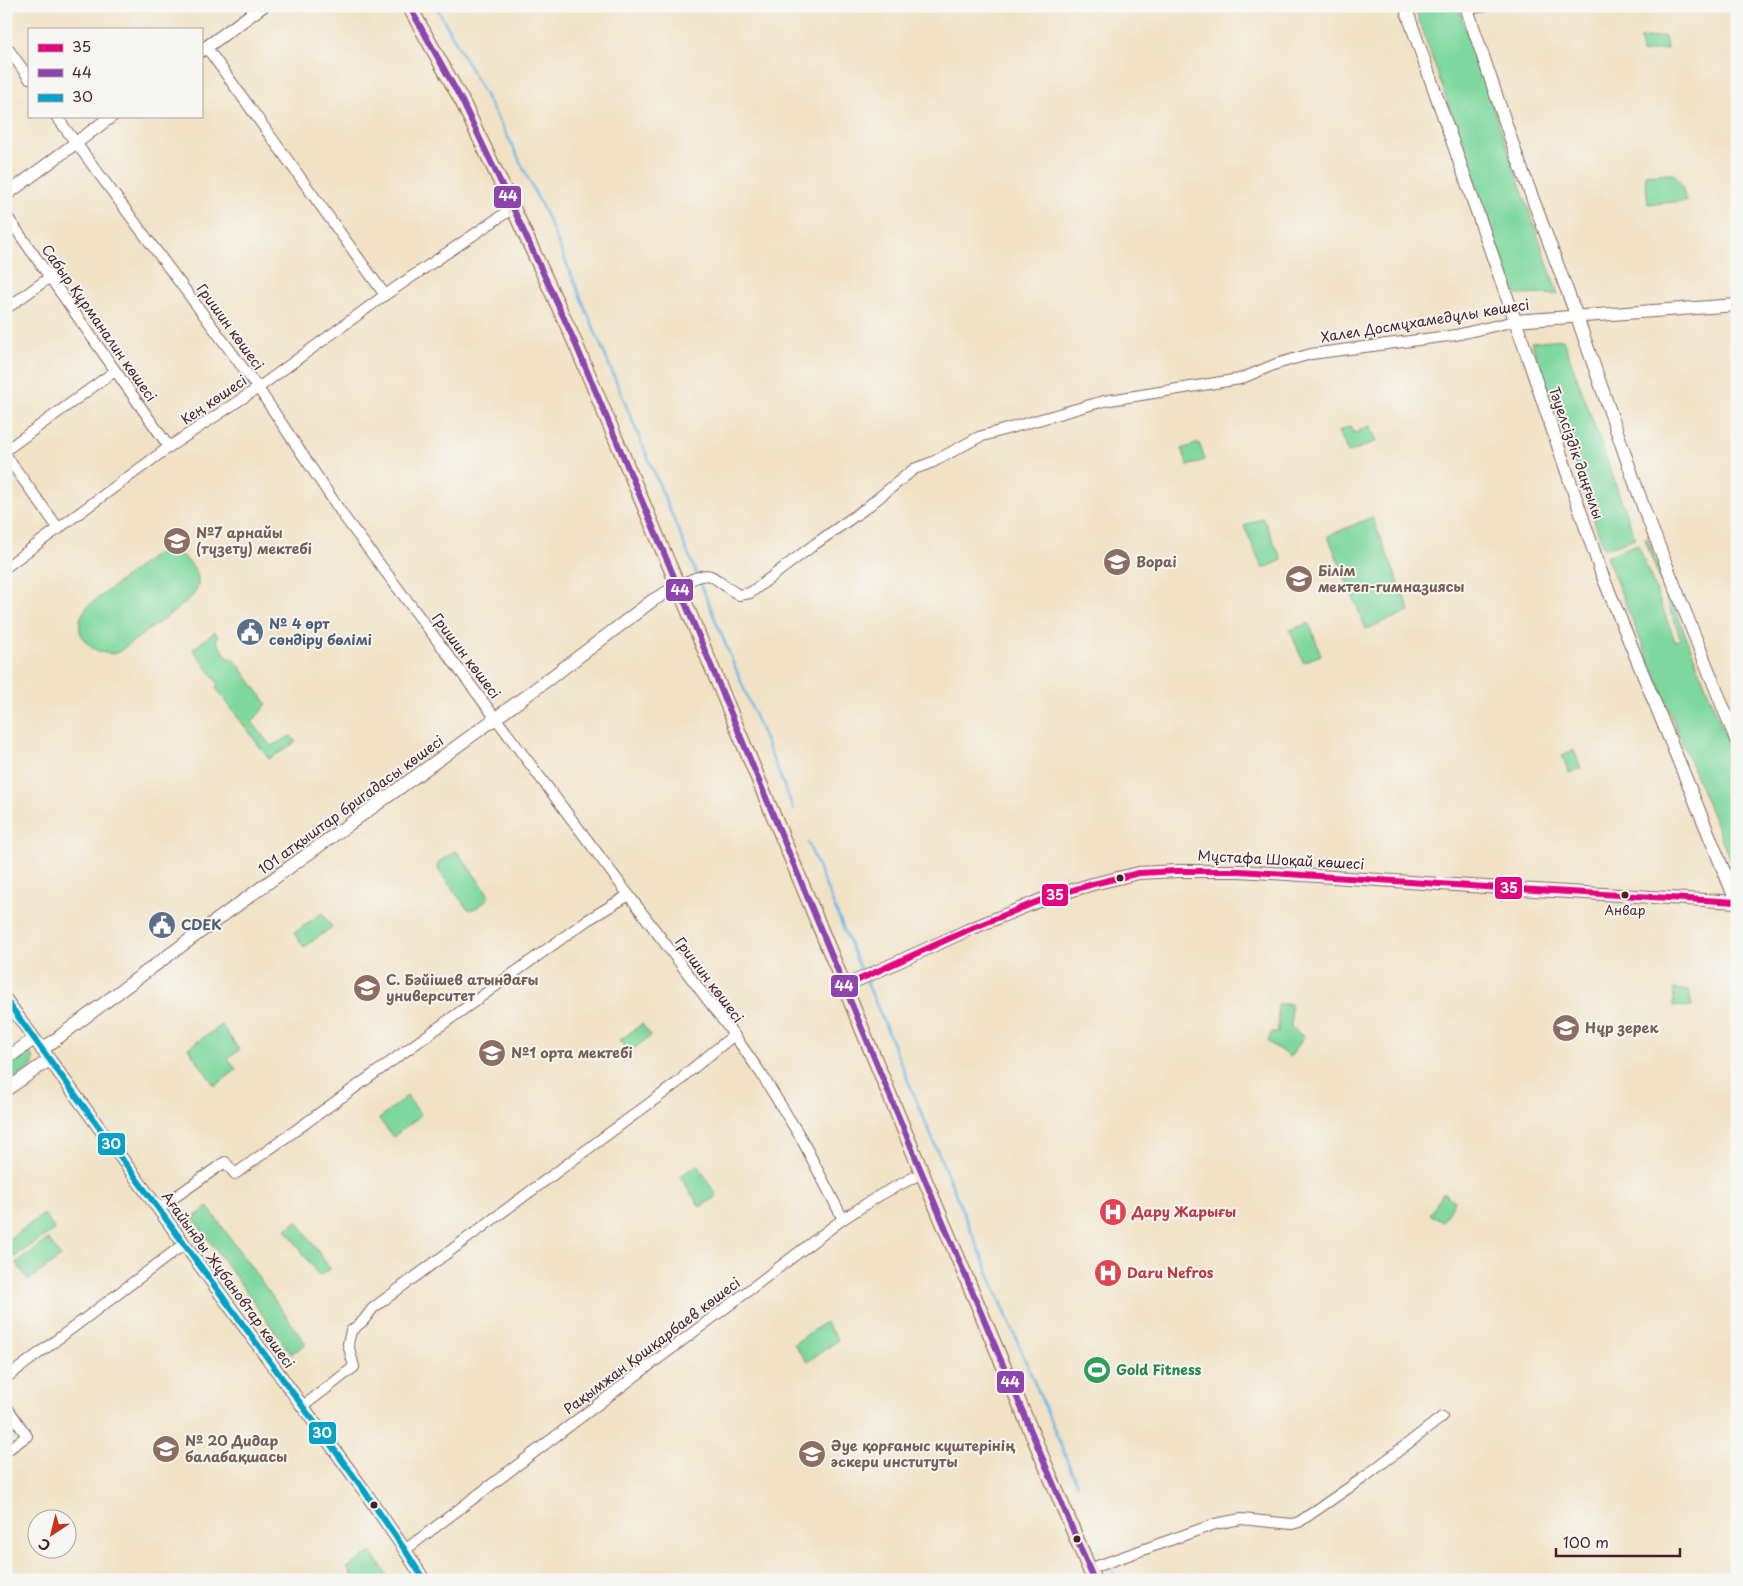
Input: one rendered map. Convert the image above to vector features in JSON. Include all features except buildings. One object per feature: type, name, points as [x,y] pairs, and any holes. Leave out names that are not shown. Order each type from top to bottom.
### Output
[{"type":"main road","points":[[409,6],[462,101],[514,208],[684,583],[845,986],[1092,1574]]},
{"type":"street","points":[[264,6],[204,50],[385,296]]},
{"type":"street","name":"Тәуелсіздік даңғылы","points":[[1405,6],[1601,572],[1737,902]]},
{"type":"street","points":[[1485,6],[1466,7],[1516,154],[1644,509],[1737,742]]},
{"type":"street","points":[[6,46],[28,77]]},
{"type":"street","name":"Гришин көшесі","points":[[57,118],[258,388],[345,518],[762,1074],[801,1138],[843,1219]]},
{"type":"street","points":[[6,195],[109,118]]},
{"type":"street","name":"Кең көшесі","points":[[6,567],[169,447],[258,388],[385,296],[514,208]]},
{"type":"street","name":"Сабыр Құрманалин көшесі","points":[[6,215],[169,447]]},
{"type":"street","points":[[6,309],[50,277]]},
{"type":"street","name":"Халел Досмұхамедұлы көшесі","points":[[684,583],[706,574],[716,578],[738,595],[750,593],[866,508],[914,469],[933,462],[979,437],[1104,401],[1240,379],[1276,364],[1311,354],[1456,335],[1515,321],[1737,305]]},
{"type":"street","points":[[6,450],[115,371]]},
{"type":"street","points":[[6,456],[59,529]]},
{"type":"street","name":"101 атқыштар бригадасы көшесі","points":[[6,1090],[45,1055],[333,835],[496,718],[653,600],[684,583]]},
{"type":"street","name":"Мұстафа Шоқай көшесі","points":[[845,986],[968,930],[1046,898],[1139,873],[1240,870],[1737,902]]},
{"type":"street","points":[[158,1209],[225,1162],[235,1174],[577,928],[629,895]]},
{"type":"street","name":"Ағайынды Жұбановтар көшесі","points":[[6,1000],[406,1550],[424,1580]]},
{"type":"street","points":[[302,1407],[354,1367],[348,1344],[351,1331],[364,1321],[373,1308],[674,1086],[734,1035]]},
{"type":"street","points":[[6,1059],[34,1039]]},
{"type":"street","name":"Рақымжан Қошқарбаев көшесі","points":[[406,1550],[843,1219],[880,1195],[922,1173]]},
{"type":"street","points":[[6,1378],[184,1244]]},
{"type":"street","points":[[6,1406],[28,1436],[6,1451]]},
{"type":"street","points":[[1092,1574],[1215,1524],[1241,1519],[1292,1524],[1299,1522],[1366,1476],[1442,1417]]},
{"type":"green space","points":[[1414,6],[1458,6],[1558,294],[1515,295]]},
{"type":"green space","points":[[1665,36],[1667,49],[1642,53],[1640,39]]},
{"type":"green space","points":[[1670,173],[1677,177],[1686,201],[1648,204],[1645,175]]},
{"type":"green space","points":[[1563,339],[1635,538],[1604,549],[1531,342]]},
{"type":"green space","points":[[1351,426],[1354,433],[1370,426],[1377,441],[1348,453],[1339,431]]},
{"type":"green space","points":[[1199,443],[1205,460],[1188,466],[1182,449]]},
{"type":"green space","points":[[1372,517],[1410,611],[1366,629],[1328,536]]},
{"type":"green space","points":[[1263,518],[1282,560],[1263,569],[1244,526]]},
{"type":"green space","points":[[1647,538],[1737,765],[1737,869],[1734,869],[1606,556],[1638,544],[1675,641],[1681,639],[1645,539]]},
{"type":"green space","points":[[171,549],[186,559],[197,573],[198,585],[187,602],[117,653],[110,654],[90,646],[81,635],[80,628],[81,618],[88,606],[153,556]]},
{"type":"green space","points":[[1309,623],[1321,655],[1303,662],[1290,630]]},
{"type":"green space","points":[[215,632],[218,636],[216,641],[229,659],[234,659],[267,704],[252,722],[271,746],[291,736],[296,742],[269,759],[216,688],[218,683],[193,649]]},
{"type":"green space","points":[[1574,750],[1581,768],[1569,773],[1562,755]]},
{"type":"green space","points":[[455,851],[487,892],[488,897],[485,901],[478,907],[470,910],[437,866],[440,861]]},
{"type":"green space","points":[[322,913],[332,927],[304,947],[294,933]]},
{"type":"green space","points":[[1674,989],[1689,991],[1692,1007],[1673,1006]]},
{"type":"green space","points":[[1278,1004],[1291,1004],[1291,1027],[1304,1037],[1290,1057],[1268,1042],[1271,1033],[1278,1033]]},
{"type":"green space","points":[[642,1024],[651,1036],[629,1052],[620,1040]]},
{"type":"green space","points":[[222,1025],[239,1050],[228,1058],[236,1070],[215,1086],[188,1048]]},
{"type":"green space","points":[[23,1052],[29,1053],[32,1056],[34,1060],[32,1066],[6,1085],[6,1065]]},
{"type":"green space","points":[[407,1096],[421,1115],[393,1137],[379,1119]]},
{"type":"green space","points":[[698,1165],[717,1196],[700,1207],[680,1176]]},
{"type":"green space","points":[[1443,1193],[1455,1201],[1442,1222],[1430,1214]]},
{"type":"green space","points":[[208,1207],[306,1344],[291,1354],[193,1218]]},
{"type":"green space","points":[[44,1214],[55,1229],[6,1263],[6,1241]]},
{"type":"green space","points":[[297,1221],[330,1269],[319,1276],[286,1229]]},
{"type":"green space","points":[[48,1239],[61,1257],[29,1280],[16,1263]]},
{"type":"green space","points":[[825,1322],[838,1340],[807,1362],[794,1344]]},
{"type":"green space","points":[[371,1552],[391,1580],[355,1580],[347,1568]]},
{"type":"waterway","points":[[436,6],[510,141],[548,219],[697,575]]},
{"type":"waterway","points":[[699,580],[794,810]]},
{"type":"waterway","points":[[808,843],[862,973]]},
{"type":"waterway","points":[[866,980],[1077,1484]]},
{"type":"waterway","points":[[1112,1570],[1116,1580]]},
{"type":"transit line","name":"44","points":[[409,6],[462,101],[573,338],[1094,1580]]},
{"type":"transit line","name":"35","points":[[845,986],[968,930],[1046,898],[1139,873],[1240,871],[1737,902]]},
{"type":"transit line","name":"30","points":[[6,1000],[363,1489],[424,1580]]},
{"type":"place","name":"№7 арнайы (түзету) мектебі","points":[[177,541]]},
{"type":"place","name":"Bopai","points":[[1117,562]]},
{"type":"place","name":"Білім мектеп-гимназиясы","points":[[1299,579]]},
{"type":"place","name":"№ 4 өрт сөндіру бөлімі","points":[[250,632]]},
{"type":"place","name":"Анвар","points":[[1625,895]]},
{"type":"place","name":"CDEK","points":[[162,925]]},
{"type":"place","name":"С. Бәйішев атындағы университет","points":[[367,988]]},
{"type":"place","name":"Нұр зерек","points":[[1566,1028]]},
{"type":"place","name":"№1 орта мектебі","points":[[492,1053]]},
{"type":"place","name":"Дару Жарығы","points":[[1113,1212]]},
{"type":"place","name":"Daru Nefros","points":[[1108,1273]]},
{"type":"place","name":"Gold Fitness","points":[[1097,1370]]},
{"type":"place","name":"№ 20 Дидар балабақшасы","points":[[166,1449]]},
{"type":"place","name":"Әуе қорғаныс күштерінің әскери институты","points":[[812,1454]]}]
